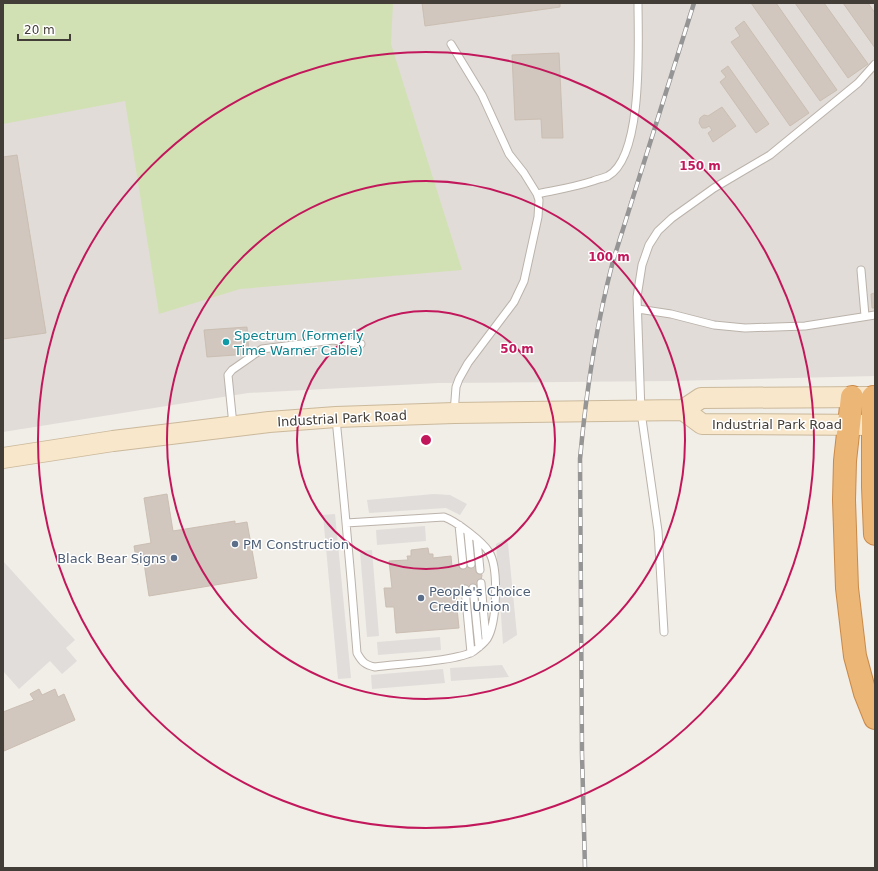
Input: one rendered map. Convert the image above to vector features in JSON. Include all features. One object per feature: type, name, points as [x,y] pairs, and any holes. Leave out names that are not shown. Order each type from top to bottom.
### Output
[{"type":"highway","points":[[867,397],[850,425],[845,461],[844,500],[848,595],[855,656],[865,693],[875,718]]},
{"type":"highway","points":[[867,397],[874,425],[875,533]]},
{"type":"main road","name":"Industrial Park Road","points":[[3,458],[113,441],[270,422],[336,417],[454,413],[641,412],[683,410],[701,398],[867,397]]},
{"type":"main road","name":"Industrial Park Road","points":[[683,410],[702,424],[874,425]]},
{"type":"lane","points":[[536,194],[580,185],[608,176],[617,169],[623,160],[633,129],[637,97],[638,3]]},
{"type":"lane","points":[[451,44],[482,96],[509,154],[524,173],[539,200],[538,217],[524,281],[514,302],[468,363],[459,378],[456,387],[454,413]]},
{"type":"lane","points":[[664,632],[658,531],[641,412],[637,297],[642,265],[649,245],[658,230],[714,188],[770,155],[858,83],[875,64]]},
{"type":"lane","points":[[861,270],[865,316]]},
{"type":"lane","points":[[638,309],[671,314],[714,325],[745,328],[805,326],[875,315]]},
{"type":"lane","points":[[233,427],[228,375],[232,370],[262,349],[333,340],[361,344]]},
{"type":"lane","points":[[336,417],[357,652],[361,660],[366,665],[375,666],[448,659],[465,656],[479,647],[486,640],[491,630],[494,616],[496,582],[491,556],[485,547],[468,532],[444,517],[346,522]]},
{"type":"lane","points":[[459,525],[462,565]]},
{"type":"lane","points":[[468,532],[471,564]]},
{"type":"lane","points":[[477,540],[480,570]]},
{"type":"lane","points":[[481,583],[486,640]]},
{"type":"lane","points":[[473,588],[479,647]]},
{"type":"lane","points":[[465,589],[471,653]]},
{"type":"shaded area","points":[[3,3],[875,3],[875,376],[672,381],[438,383],[248,393],[3,432]]},
{"type":"shaded area","points":[[434,494],[450,495],[467,504],[460,515],[446,508],[369,513],[367,500]]},
{"type":"shaded area","points":[[335,514],[351,678],[338,679],[323,515]]},
{"type":"shaded area","points":[[425,526],[426,541],[377,545],[376,530]]},
{"type":"shaded area","points":[[506,539],[508,544],[517,635],[503,644],[496,544]]},
{"type":"shaded area","points":[[372,550],[379,636],[367,637],[360,551]]},
{"type":"shaded area","points":[[3,561],[75,640],[66,648],[77,661],[62,674],[50,661],[19,689],[3,671]]},
{"type":"shaded area","points":[[440,637],[441,650],[378,655],[377,642]]},
{"type":"shaded area","points":[[502,665],[509,677],[451,681],[450,668]]},
{"type":"shaded area","points":[[443,669],[445,683],[372,689],[371,675]]},
{"type":"green space","points":[[3,3],[393,3],[391,44],[462,270],[240,289],[159,314],[125,101],[3,124]]},
{"type":"building","points":[[422,3],[560,3],[560,7],[425,26]]},
{"type":"building","points":[[751,3],[776,3],[837,90],[820,101]]},
{"type":"building","points":[[795,3],[824,3],[868,64],[848,78]]},
{"type":"building","points":[[843,3],[868,3],[875,13],[875,48]]},
{"type":"building","points":[[744,21],[809,113],[790,126],[731,42],[740,36],[735,28]]},
{"type":"building","points":[[559,53],[563,138],[542,138],[541,119],[515,120],[512,55]]},
{"type":"building","points":[[728,66],[769,124],[756,133],[720,82],[726,77],[721,71]]},
{"type":"building","points":[[722,107],[736,126],[713,142],[708,133],[712,130],[709,126],[702,128],[699,123],[700,118],[704,115],[708,116]]},
{"type":"building","points":[[17,155],[46,333],[3,339],[3,157]]},
{"type":"building","points":[[875,293],[875,308],[872,308],[871,294]]},
{"type":"building","name":"Spectrum (Formerly Time Warner Cable)","points":[[247,327],[249,354],[207,357],[204,330]]},
{"type":"building","points":[[167,494],[173,531],[235,521],[235,524],[247,522],[257,578],[149,596],[144,563],[137,564],[134,546],[151,543],[144,498]]},
{"type":"building","name":"People's Choice Credit Union","points":[[428,548],[429,554],[433,554],[433,558],[451,556],[452,567],[476,564],[482,575],[480,586],[469,590],[455,589],[459,628],[396,633],[394,607],[386,607],[384,588],[392,588],[389,561],[408,560],[407,556],[411,556],[411,550]]},
{"type":"building","points":[[39,689],[42,695],[55,689],[58,697],[64,694],[75,720],[4,751],[3,712],[34,700],[30,694]]},
{"type":"railway","points":[[585,868],[582,754],[580,459],[585,409],[592,359],[613,261],[694,3]]},
{"type":"place","name":"Spectrum (Formerly Time Warner Cable)","points":[[226,342]]},
{"type":"place","name":"PM Construction","points":[[235,544]]},
{"type":"place","name":"Black Bear Signs","points":[[174,558]]},
{"type":"place","name":"People's Choice Credit Union","points":[[421,598]]}]
